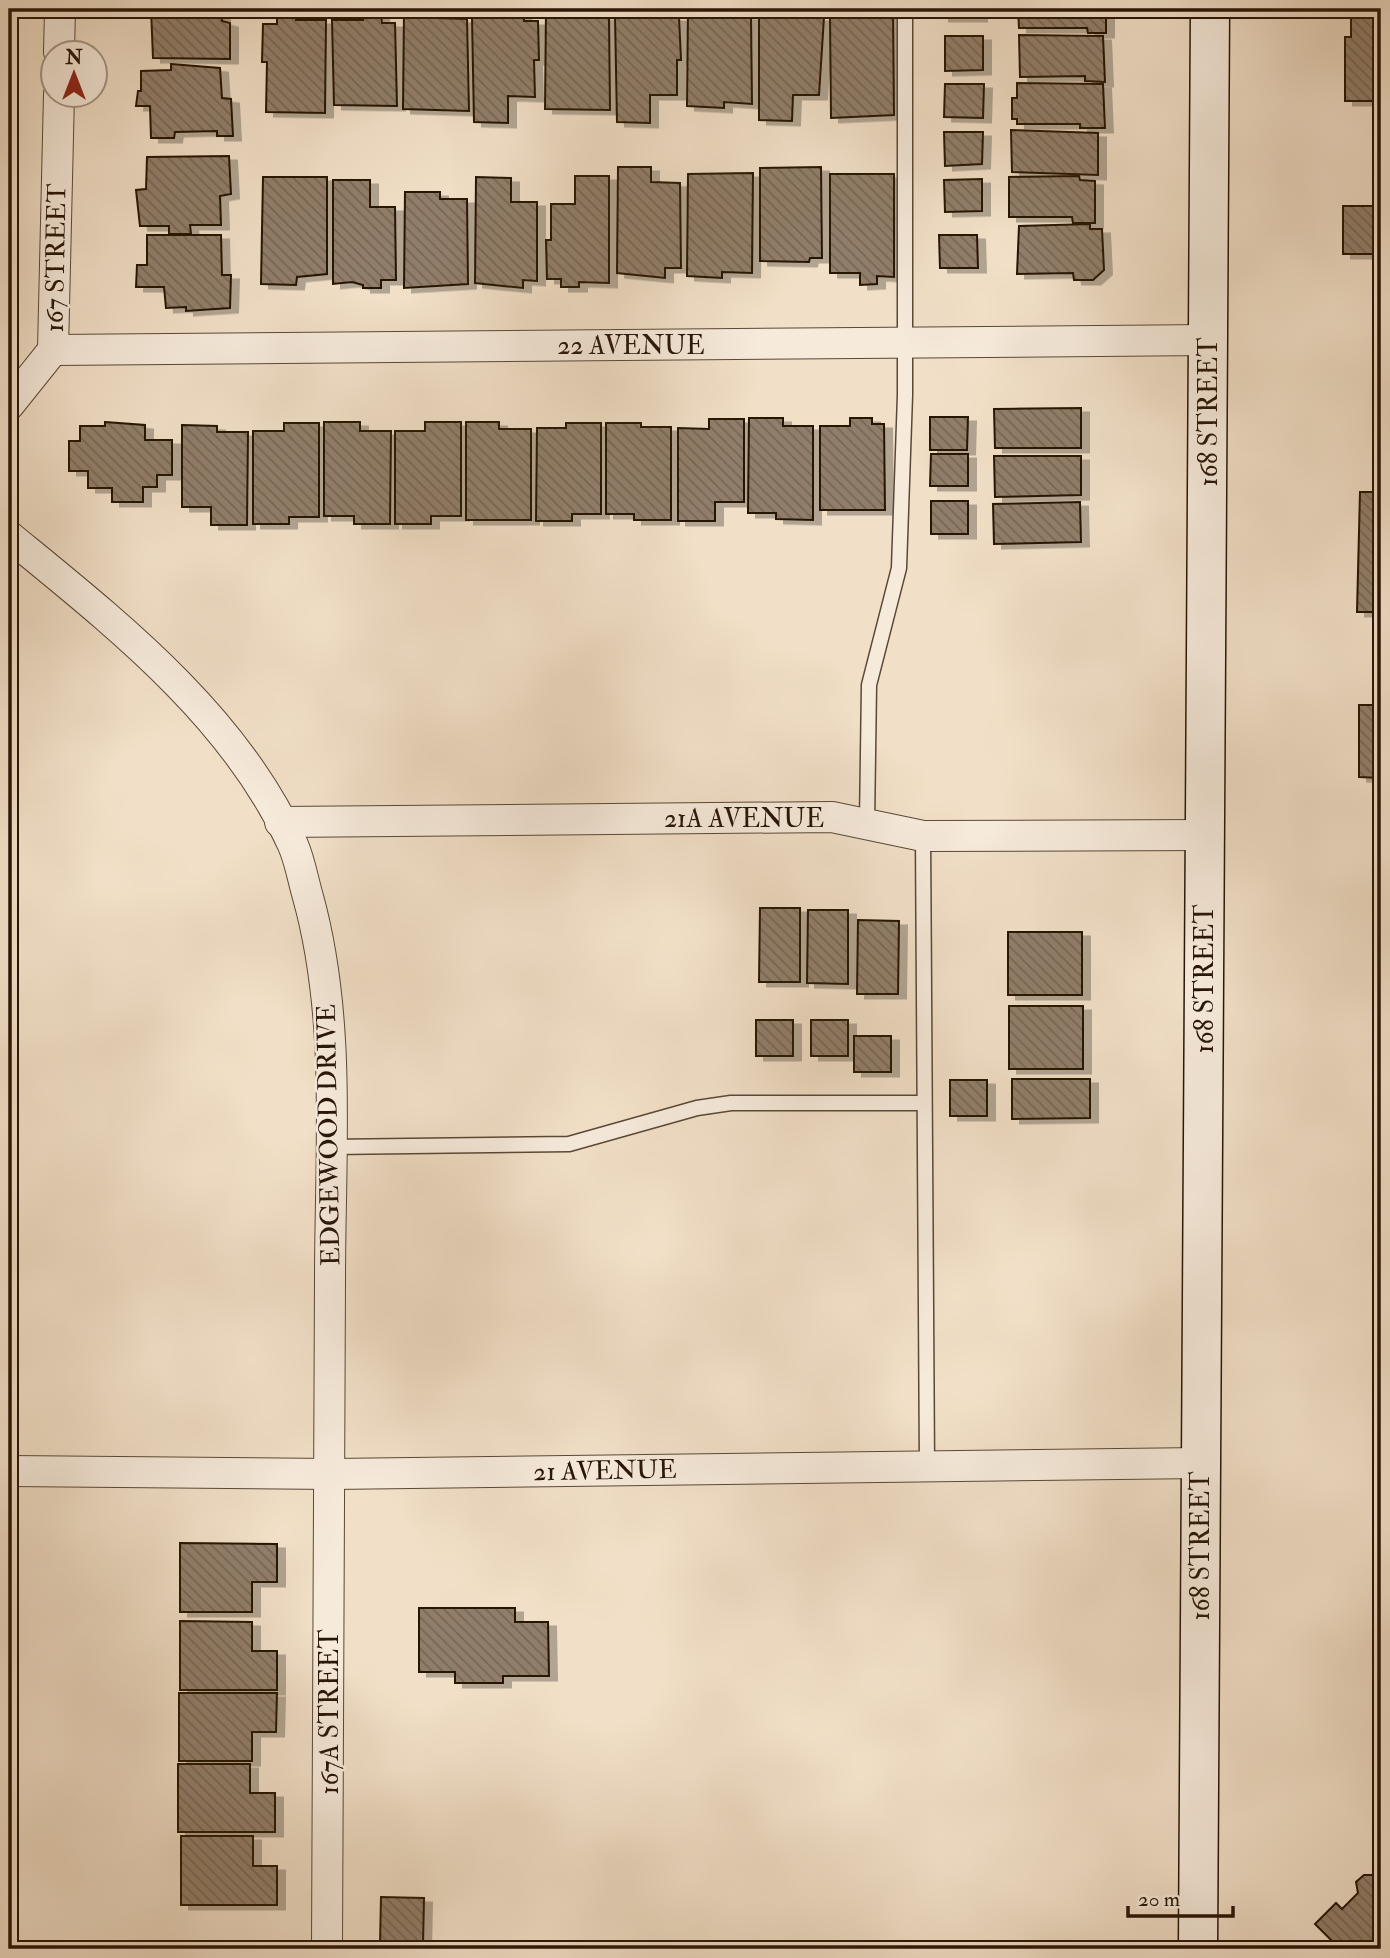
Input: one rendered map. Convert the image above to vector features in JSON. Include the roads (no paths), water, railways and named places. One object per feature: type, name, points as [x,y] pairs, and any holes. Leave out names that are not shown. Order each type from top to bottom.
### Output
[{"type":"main road","name":"168 STREET","points":[[1198,1949],[1210,9]]},
{"type":"street","points":[[59,38],[60,9]]},
{"type":"street","name":"167 STREET","points":[[9,405],[53,350],[59,108]]},
{"type":"street","name":"22 AVENUE","points":[[53,350],[1208,340]]},
{"type":"street","name":"EDGEWOOD DRIVE","points":[[9,536],[162,667],[236,751],[294,847],[317,930],[330,1022],[332,1474]]},
{"type":"street","name":"21A AVENUE","points":[[280,822],[832,817],[923,836],[1205,835]]},
{"type":"street","name":"21 AVENUE","points":[[9,1471],[332,1474],[1201,1463]]},
{"type":"street","name":"167A STREET","points":[[327,1949],[332,1474]]},
{"type":"lane","points":[[867,823],[869,685],[900,568],[905,9]]},
{"type":"lane","points":[[923,836],[927,1467]]},
{"type":"lane","points":[[330,1147],[569,1144],[697,1108],[731,1103],[923,1103]]}]
